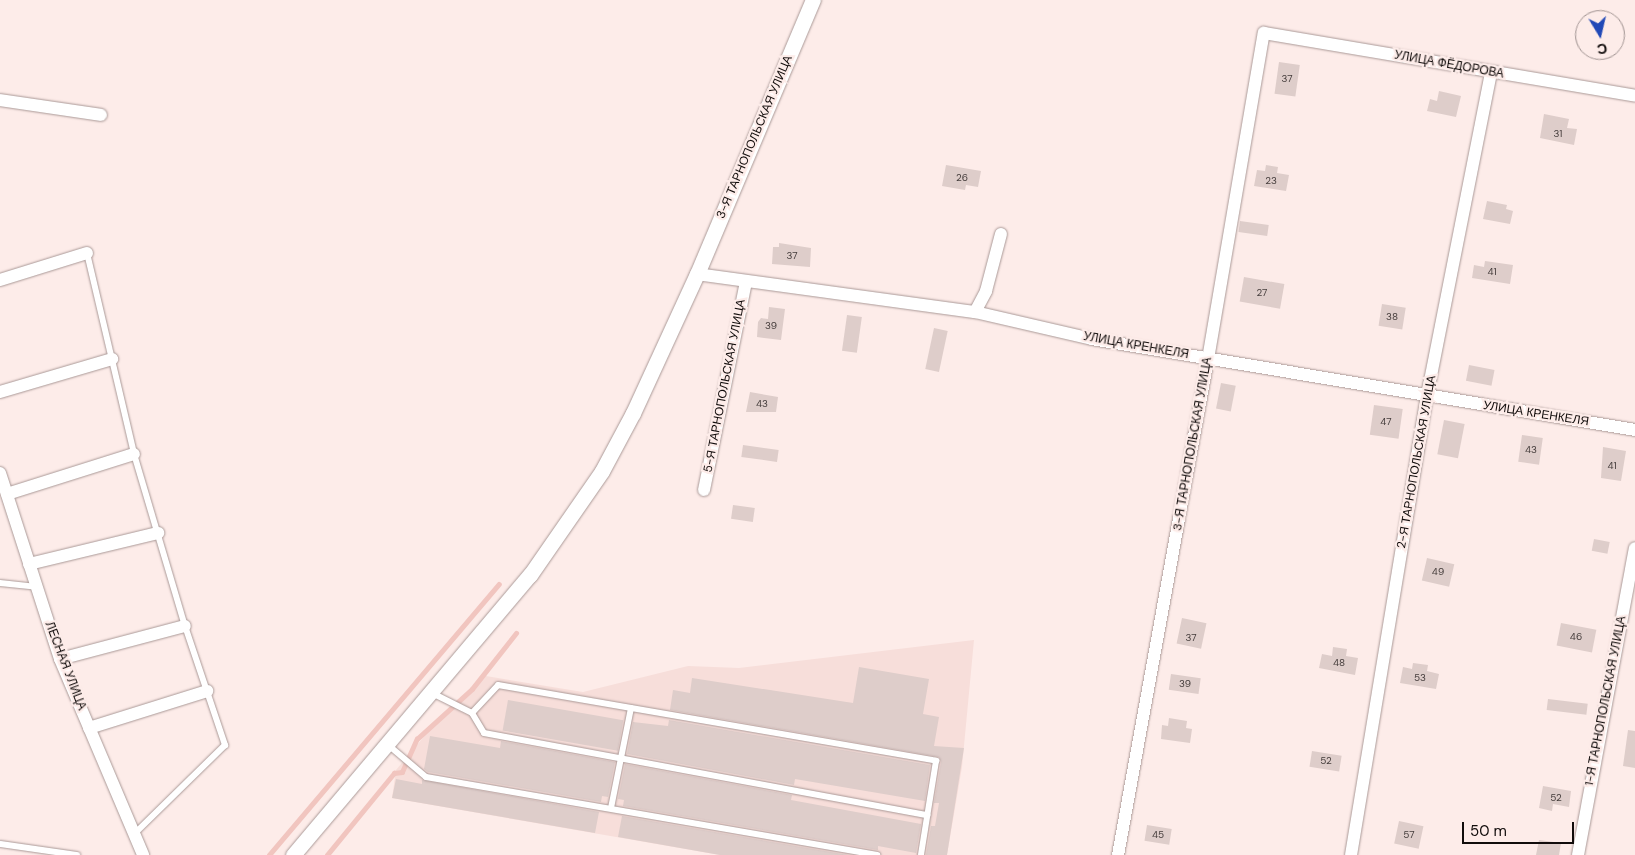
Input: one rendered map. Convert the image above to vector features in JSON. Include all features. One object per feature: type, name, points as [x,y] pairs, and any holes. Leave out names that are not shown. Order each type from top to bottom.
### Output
[{"type":"street","name":"3-Я ТАРНОПОЛЬСКАЯ УЛИЦА","points":[[293,855],[530,575],[602,471],[633,413],[697,274],[813,0]]},
{"type":"street","name":"3-Я ТАРНОПОЛЬСКАЯ УЛИЦА","points":[[1118,855],[1208,358],[1264,33]]},
{"type":"street","name":"УЛИЦА ФЁДОРОВА","points":[[1264,33],[1635,96]]},
{"type":"street","name":"2-Я ТАРНОПОЛЬСКАЯ УЛИЦА","points":[[1351,855],[1427,396],[1491,72]]},
{"type":"street","points":[[0,100],[101,115]]},
{"type":"street","points":[[975,312],[986,291],[1001,234]]},
{"type":"street","points":[[0,280],[87,253]]},
{"type":"street","name":"УЛИЦА КРЕНКЕЛЯ","points":[[697,274],[975,312],[1092,339],[1635,430]]},
{"type":"street","name":"5-Я ТАРНОПОЛЬСКАЯ УЛИЦА","points":[[704,490],[746,282]]},
{"type":"street","points":[[0,392],[112,359]]},
{"type":"street","points":[[7,494],[134,454]]},
{"type":"street","name":"ЛЕСНАЯ УЛИЦА","points":[[0,473],[60,660],[143,855]]},
{"type":"street","points":[[29,564],[158,533]]},
{"type":"street","name":"1-Я ТАРНОПОЛЬСКАЯ УЛИЦА","points":[[1578,855],[1635,548]]},
{"type":"street","points":[[60,660],[185,626]]},
{"type":"street","points":[[89,728],[207,692]]},
{"type":"lane","points":[[87,253],[134,454],[185,626],[225,745],[134,834]]},
{"type":"lane","points":[[0,583],[37,587]]},
{"type":"lane","points":[[472,713],[498,685],[936,760],[921,855]]},
{"type":"lane","points":[[432,693],[472,713],[484,733],[927,814]]},
{"type":"lane","points":[[610,808],[619,759],[625,745],[631,708]]},
{"type":"lane","points":[[388,744],[426,777],[877,855]]},
{"type":"lane","points":[[0,844],[77,855]]},
{"type":"shaded area","points":[[974,640],[962,767],[947,855],[720,855],[392,798],[396,770],[432,727],[486,676],[583,692],[688,666],[739,668]]},
{"type":"building","points":[[1279,62],[1300,65],[1295,97],[1275,94]]},
{"type":"building","points":[[1439,91],[1461,96],[1456,117],[1427,111],[1430,99],[1437,101]]},
{"type":"building","points":[[1544,114],[1569,119],[1567,128],[1577,129],[1574,145],[1540,138]]},
{"type":"building","points":[[946,165],[981,171],[978,187],[966,185],[965,190],[942,186]]},
{"type":"building","points":[[1266,165],[1278,167],[1277,173],[1289,175],[1286,191],[1254,186],[1257,170],[1265,171]]},
{"type":"building","points":[[1487,201],[1507,205],[1506,209],[1513,211],[1510,224],[1483,219]]},
{"type":"building","points":[[1240,221],[1269,225],[1267,236],[1238,232]]},
{"type":"building","points":[[779,243],[811,248],[810,267],[772,264],[773,247],[779,247]]},
{"type":"building","points":[[1485,261],[1513,265],[1510,284],[1472,278],[1474,265],[1484,267]]},
{"type":"building","points":[[1244,277],[1284,284],[1280,309],[1240,302]]},
{"type":"building","points":[[1382,304],[1406,308],[1402,329],[1379,326]]},
{"type":"building","points":[[769,307],[785,309],[781,340],[757,337],[758,322],[761,318],[768,319]]},
{"type":"building","points":[[847,315],[862,317],[857,353],[842,351]]},
{"type":"building","points":[[934,328],[948,331],[939,372],[925,369]]},
{"type":"building","points":[[1469,365],[1495,370],[1491,386],[1466,381]]},
{"type":"building","points":[[1221,383],[1236,386],[1231,411],[1216,409]]},
{"type":"building","points":[[750,392],[778,397],[776,412],[746,412]]},
{"type":"building","points":[[1374,405],[1403,409],[1399,439],[1370,435]]},
{"type":"building","points":[[1444,420],[1465,424],[1458,458],[1437,454]]},
{"type":"building","points":[[1522,435],[1543,438],[1539,465],[1518,462]]},
{"type":"building","points":[[743,445],[779,450],[777,462],[741,457]]},
{"type":"building","points":[[1603,447],[1626,451],[1621,481],[1601,478]]},
{"type":"building","points":[[733,505],[755,508],[753,522],[731,519]]},
{"type":"building","points":[[1594,539],[1610,542],[1607,554],[1592,551]]},
{"type":"building","points":[[1427,558],[1454,564],[1449,587],[1422,580]]},
{"type":"building","points":[[1182,618],[1206,623],[1201,649],[1177,643]]},
{"type":"building","points":[[1561,623],[1596,630],[1592,652],[1557,646]]},
{"type":"building","points":[[1333,647],[1347,649],[1346,656],[1358,658],[1355,675],[1319,668],[1322,654],[1332,656]]},
{"type":"building","points":[[1413,663],[1428,665],[1427,671],[1439,674],[1436,689],[1400,683],[1403,667],[1412,669]]},
{"type":"building","points":[[859,667],[929,679],[923,714],[939,717],[934,746],[964,748],[947,855],[926,855],[931,826],[935,826],[939,803],[934,803],[941,762],[939,757],[670,710],[673,690],[690,693],[692,678],[853,703]]},
{"type":"building","points":[[1171,674],[1201,678],[1198,694],[1169,690]]},
{"type":"building","points":[[1548,699],[1588,704],[1586,715],[1547,710]]},
{"type":"building","points":[[508,700],[623,720],[618,751],[503,731]]},
{"type":"building","points":[[1169,718],[1187,721],[1186,728],[1192,729],[1190,743],[1161,739],[1162,725],[1168,726]]},
{"type":"building","points":[[669,720],[930,765],[925,801],[795,779],[794,785],[627,754],[633,722],[668,726]]},
{"type":"building","points":[[1628,730],[1635,731],[1635,768],[1623,766]]},
{"type":"building","points":[[430,736],[500,748],[501,741],[615,762],[608,797],[602,796],[601,802],[428,772],[424,769]]},
{"type":"building","points":[[1312,751],[1342,756],[1339,771],[1309,767]]},
{"type":"building","points":[[625,764],[792,795],[791,800],[921,824],[916,853],[878,846],[878,850],[623,806],[624,800],[618,799]]},
{"type":"building","points":[[396,779],[422,784],[422,780],[599,812],[595,833],[392,798]]},
{"type":"building","points":[[1543,786],[1571,791],[1569,807],[1553,804],[1552,811],[1539,808]]},
{"type":"building","points":[[622,816],[848,855],[720,855],[618,837]]},
{"type":"building","points":[[1399,821],[1423,826],[1419,849],[1394,843]]},
{"type":"building","points":[[1147,825],[1172,829],[1169,845],[1144,841]]},
{"type":"building","points":[[1539,840],[1561,843],[1559,855],[1536,855]]},
{"type":"waterway","points":[[269,855],[499,584]]},
{"type":"waterway","points":[[327,855],[394,773],[402,772],[417,739],[472,689],[516,633]]}]
